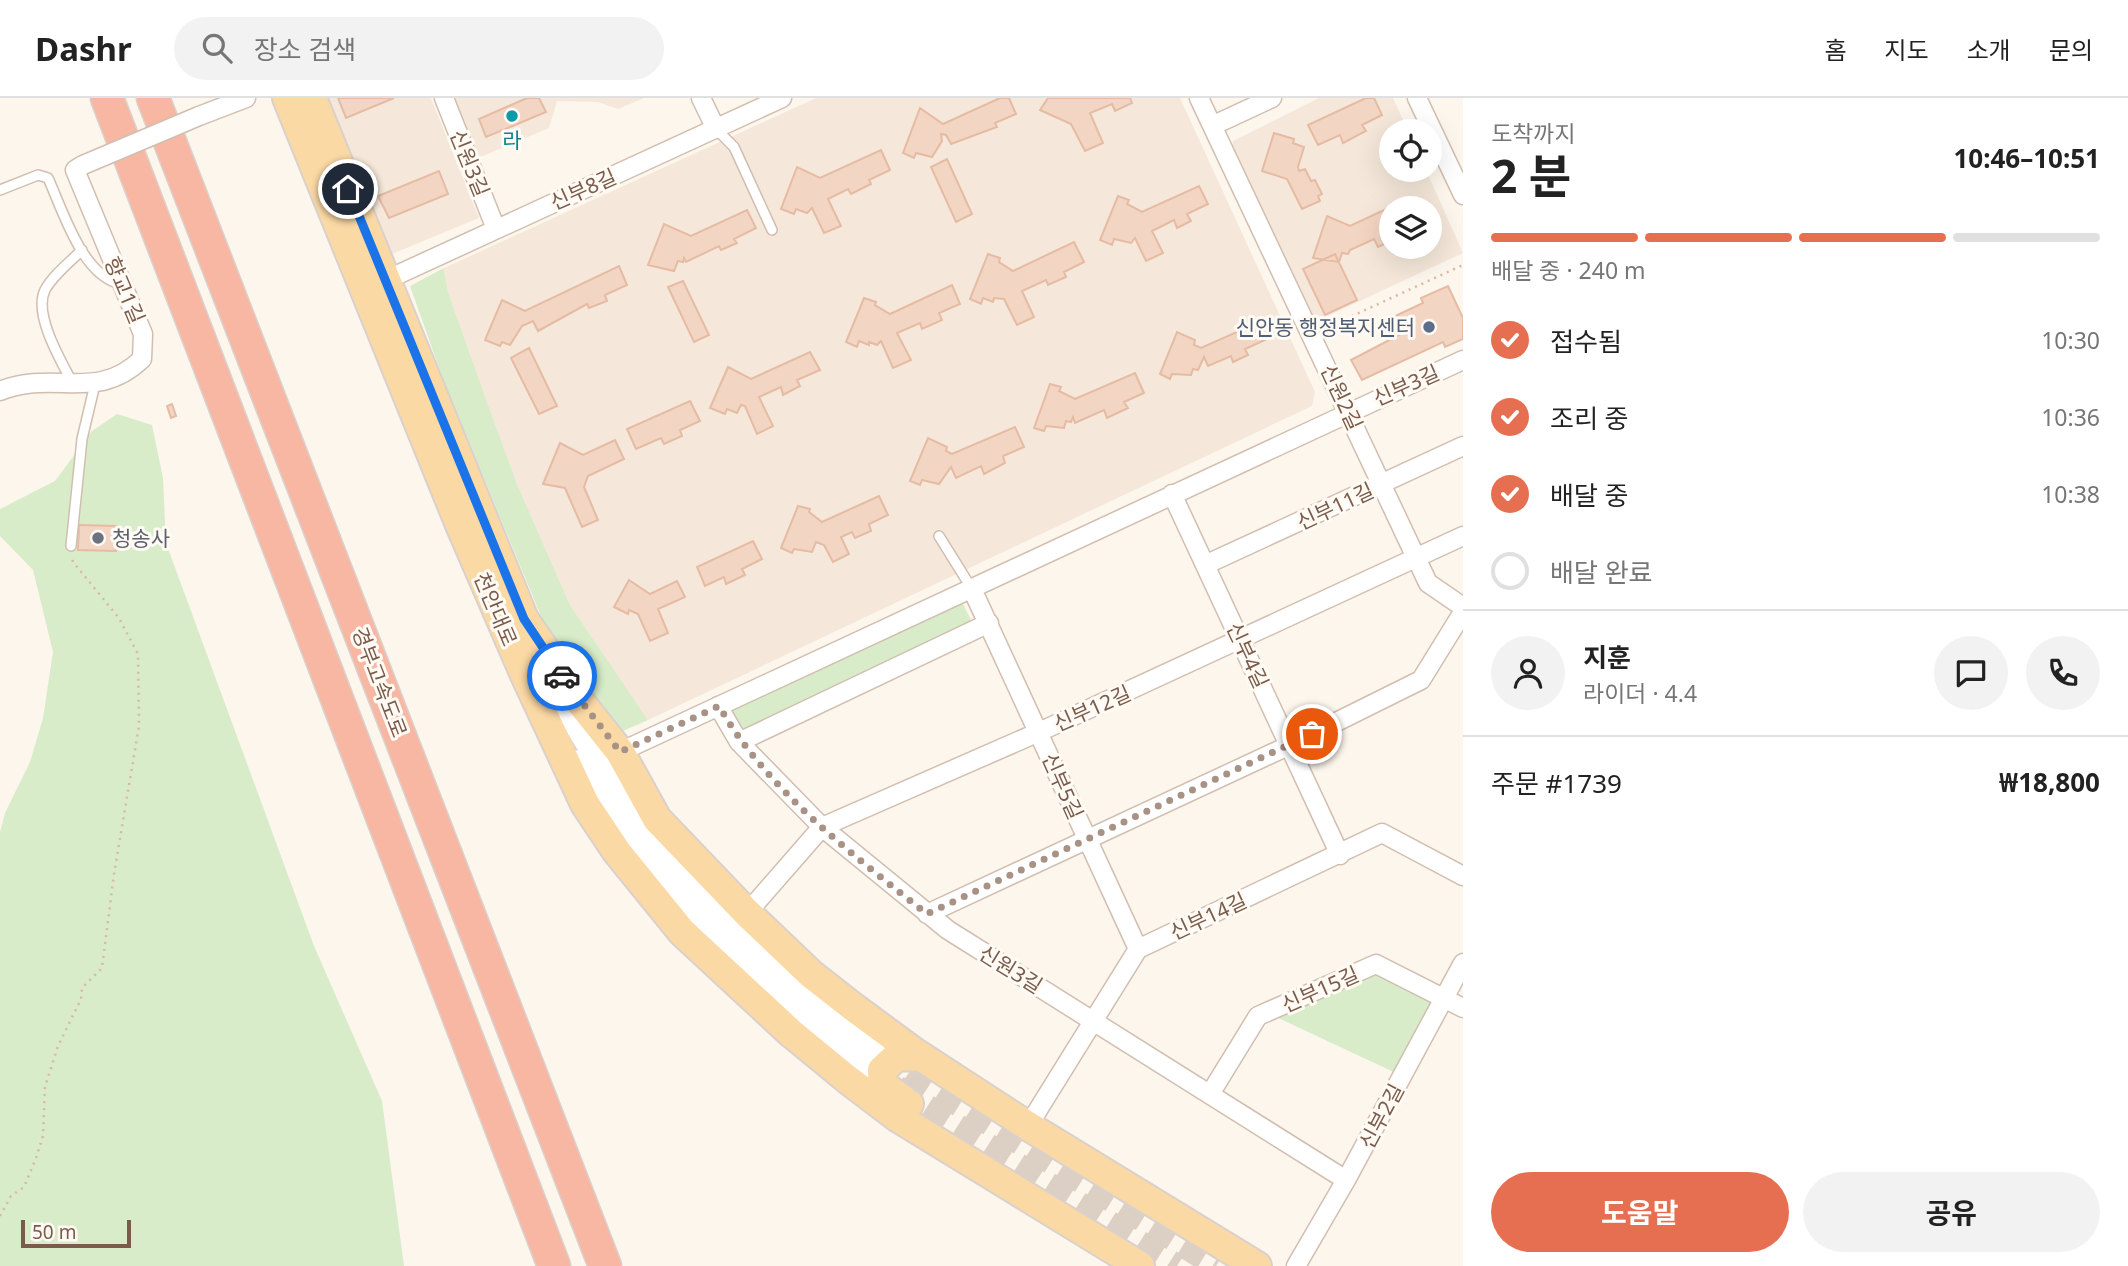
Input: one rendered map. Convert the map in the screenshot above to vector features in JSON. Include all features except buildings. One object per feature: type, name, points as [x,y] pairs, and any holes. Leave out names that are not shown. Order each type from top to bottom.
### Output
[{"type":"highway","points":[[107,98],[554,1266]]},
{"type":"highway","name":"경부고속도로","points":[[153,98],[605,1266]]},
{"type":"main road","name":"천안대로","points":[[287,98],[460,525],[524,673],[573,759],[624,833],[676,897],[751,974],[871,1060],[700,894],[656,841],[601,766],[569,716],[524,619],[384,281],[312,98]]},
{"type":"main road","points":[[524,619],[581,703],[620,752],[657,819],[747,913],[811,974],[922,1057],[1028,1126],[1257,1266]]},
{"type":"main road","points":[[524,673],[585,804],[642,885],[682,932],[791,1033],[897,1117],[1140,1266]]},
{"type":"main road","points":[[922,1057],[907,1054],[893,1058],[883,1066],[883,1085],[1061,1218]]},
{"type":"street","name":"향교1길","points":[[0,391],[40,382],[95,384],[119,378],[142,359],[143,334],[75,170],[246,98]]},
{"type":"street","name":"신원3길","points":[[444,98],[496,229]]},
{"type":"street","points":[[701,98],[716,129]]},
{"type":"street","name":"신부8길","points":[[384,281],[782,98]]},
{"type":"street","name":"신원2길","points":[[1199,98],[1349,411],[1415,558],[1428,583],[1463,607]]},
{"type":"street","points":[[1214,125],[1272,98]]},
{"type":"street","points":[[1417,98],[1463,194]]},
{"type":"street","name":"신부3길","points":[[620,752],[1463,360]]},
{"type":"street","name":"신부11길","points":[[1207,564],[1463,446]]},
{"type":"street","name":"신부4길","points":[[1172,494],[1207,564],[1340,855]]},
{"type":"street","name":"신부12길","points":[[747,913],[822,827],[1039,732],[1463,536]]},
{"type":"street","name":"신부5길","points":[[972,589],[1138,949]]},
{"type":"street","points":[[927,914],[1290,745],[1421,680],[1463,612]]},
{"type":"street","points":[[739,741],[989,623]]},
{"type":"street","name":"신원3길","points":[[719,706],[739,741],[822,827],[948,930],[1346,1180]]},
{"type":"street","name":"신부14길","points":[[1138,949],[1382,833],[1463,876]]},
{"type":"street","points":[[1028,1126],[1138,949]]},
{"type":"street","name":"신부2길","points":[[1296,1266],[1346,1180],[1463,963]]},
{"type":"street","name":"신부15길","points":[[1210,1094],[1258,1016],[1376,964],[1463,1008]]},
{"type":"lane","points":[[716,129],[734,147],[772,230]]},
{"type":"lane","points":[[0,190],[38,175],[48,178],[88,262],[108,282],[122,284]]},
{"type":"lane","points":[[72,382],[46,325],[42,301],[45,289],[82,250]]},
{"type":"lane","points":[[71,546],[82,439],[95,384]]},
{"type":"lane","points":[[939,536],[972,589]]},
{"type":"path","points":[[1317,332],[1463,265]]},
{"type":"path","points":[[0,1216],[10,1196],[24,1187],[36,1158],[43,1136],[45,1087],[58,1046],[81,999],[82,988],[102,968],[114,874],[139,726],[138,654],[119,618],[73,562],[71,546]]},
{"type":"shaded area","points":[[315,98],[431,98],[479,218],[392,254],[379,248]]},
{"type":"shaded area","points":[[454,98],[644,98],[618,109],[598,102],[557,101],[549,128],[478,158]]},
{"type":"shaded area","points":[[816,98],[1180,98],[1315,392],[1312,406],[648,720],[570,605],[517,484],[448,292],[444,268]]},
{"type":"shaded area","points":[[1319,98],[1393,98],[1403,119],[1379,119],[1379,182],[1431,182],[1438,196],[1379,196],[1379,259],[1442,259],[1442,206],[1463,253],[1308,325],[1231,153],[1233,141]]},
{"type":"green space","points":[[444,268],[448,292],[517,484],[570,605],[648,720],[616,734],[543,621],[443,379],[410,286]]},
{"type":"green space","points":[[117,414],[152,425],[163,478],[166,543],[314,946],[382,1101],[404,1266],[0,1266],[0,832],[5,813],[30,762],[43,718],[53,652],[33,570],[0,536],[0,509],[55,481],[92,431]]},
{"type":"green space","points":[[962,602],[972,622],[746,731],[739,729],[728,707]]},
{"type":"green space","points":[[1375,970],[1434,998],[1400,1075],[1274,1016]]},
{"type":"tunnel","points":[[878,1054],[1216,1266]]},
{"type":"tunnel","points":[[897,1087],[1177,1266]]},
{"type":"way so far","points":[[562,676],[620,752],[719,706],[739,741],[822,827],[927,914],[1312,734]]},
{"type":"place","name":"라","points":[[512,116]]},
{"type":"place","name":"신안동 행정복지센터","points":[[1429,327]]},
{"type":"place","name":"청송사","points":[[98,538]]},
{"type":"route","points":[[348,189],[524,619],[562,676]]}]
